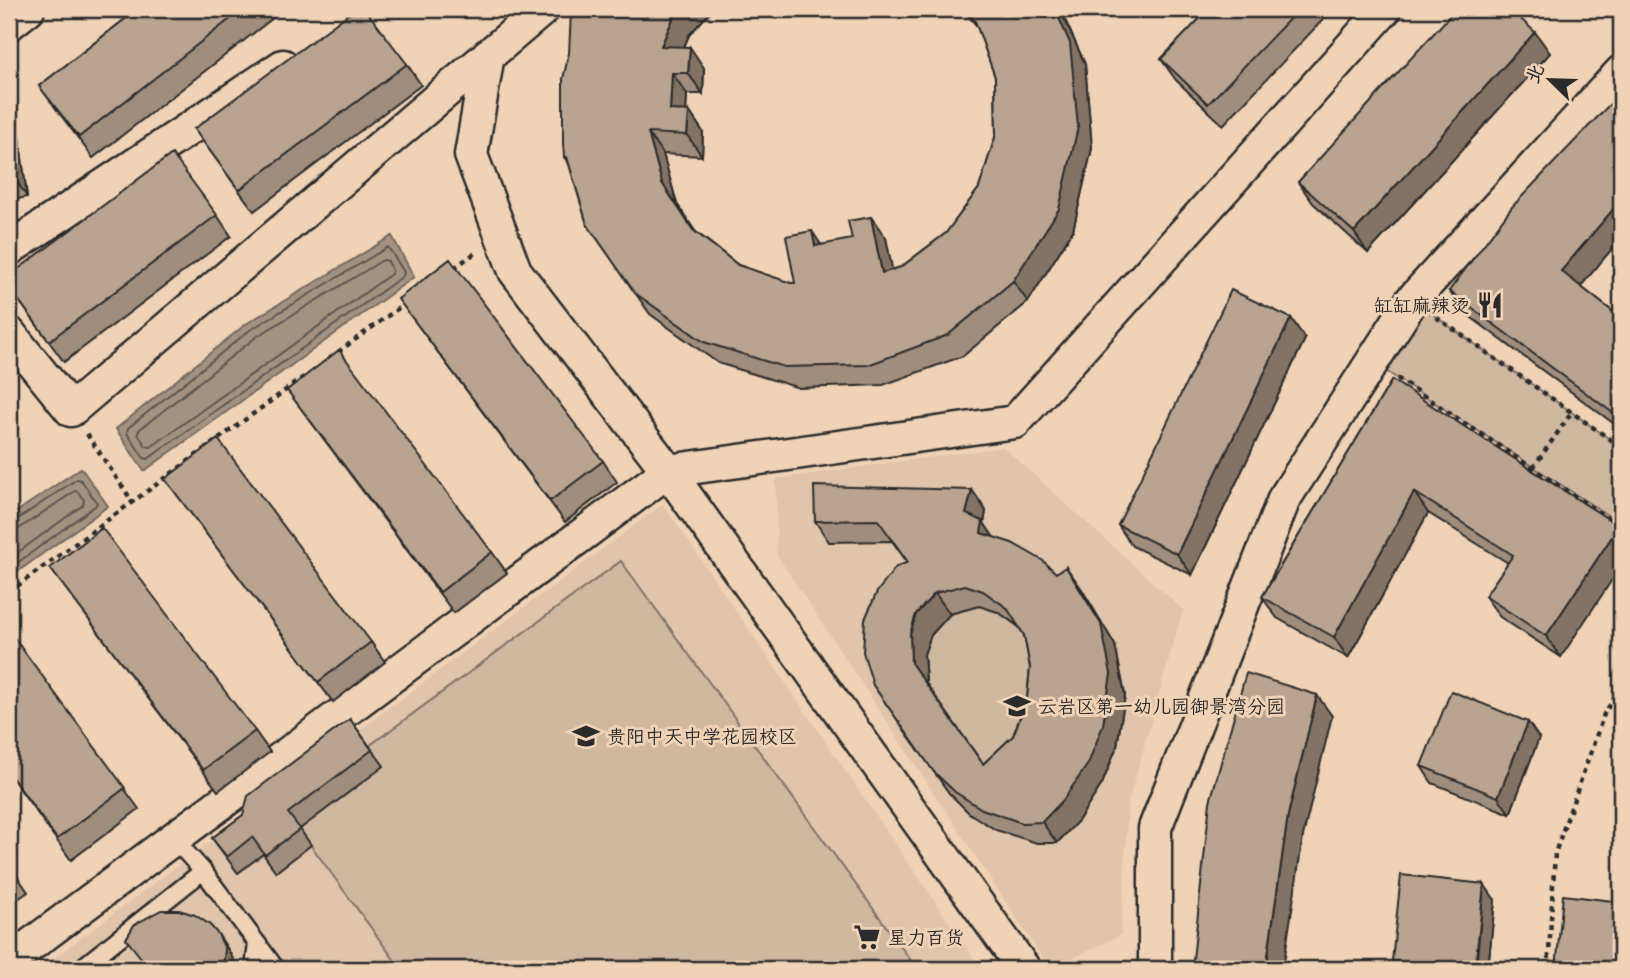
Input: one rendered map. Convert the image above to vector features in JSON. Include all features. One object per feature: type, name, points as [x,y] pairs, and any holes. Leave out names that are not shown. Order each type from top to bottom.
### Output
[{"type":"street","points":[[9,24],[28,9]]},
{"type":"street","points":[[9,333],[71,410],[543,9]]},
{"type":"street","points":[[9,961],[668,471],[1016,422],[1385,9]]},
{"type":"street","points":[[9,249],[307,50]]},
{"type":"street","points":[[488,55],[471,155],[515,271],[668,471],[1024,969]]},
{"type":"street","points":[[1155,969],[1154,828],[1284,499],[1412,300],[1621,72]]},
{"type":"lane","points":[[173,838],[202,871],[276,969]]},
{"type":"lane","points":[[80,969],[202,871]]},
{"type":"lane","points":[[254,969],[257,943]]},
{"type":"path","points":[[445,275],[501,234]]},
{"type":"path","points":[[333,355],[412,299]]},
{"type":"path","points":[[1412,300],[1621,447]]},
{"type":"path","points":[[1373,362],[1619,525],[1621,517]]},
{"type":"path","points":[[9,592],[311,372]]},
{"type":"path","points":[[71,410],[132,500]]},
{"type":"path","points":[[1533,468],[1572,412]]},
{"type":"path","points":[[1548,969],[1555,853],[1604,714],[1621,688]]},
{"type":"shaded area","points":[[1412,300],[1621,447],[1621,524],[1372,362]]},
{"type":"shaded area","name":"云岩区第一幼儿园御景湾分园","points":[[1003,447],[1183,610],[1128,802],[1121,935],[1050,969],[777,555],[776,479]]},
{"type":"shaded area","name":"贵阳中天中学花园校区","points":[[663,504],[981,969],[39,969]]},
{"type":"shaded area","name":"贵阳中天中学花园校区","points":[[621,561],[917,969],[401,969],[299,829],[383,766],[369,746]]},
{"type":"shaded area","points":[[979,606],[998,612],[1021,629],[1044,688],[998,785],[926,684],[924,654],[931,635],[950,614]]},
{"type":"water","points":[[392,236],[414,277],[144,471],[116,429],[246,324]]},
{"type":"water","points":[[81,468],[108,506],[9,578],[9,517]]},
{"type":"building","points":[[138,9],[243,9],[79,137],[39,86]]},
{"type":"building","points":[[355,9],[365,9],[407,64],[239,190],[194,129]]},
{"type":"building","points":[[582,9],[679,9],[661,46],[690,47],[688,73],[672,73],[670,110],[689,111],[687,135],[648,133],[662,183],[693,230],[738,265],[795,283],[786,236],[812,231],[815,246],[852,239],[848,221],[871,217],[882,273],[901,267],[946,233],[979,188],[996,134],[995,77],[975,21],[965,9],[1055,9],[1070,43],[1078,127],[1059,209],[1013,281],[948,335],[868,365],[784,367],[704,342],[635,293],[587,224],[567,157],[564,157],[563,143],[563,79],[569,53],[571,13],[580,13]]},
{"type":"building","points":[[1209,9],[1299,9],[1208,104],[1161,59]]},
{"type":"building","points":[[1456,9],[1510,9],[1535,32],[1354,232],[1298,182]]},
{"type":"building","points":[[1621,95],[1621,200],[1561,271],[1621,318],[1621,419],[1449,291],[1512,207]]},
{"type":"building","points":[[9,129],[16,180],[9,182]]},
{"type":"building","points":[[172,154],[217,215],[49,341],[9,287],[9,276]]},
{"type":"building","points":[[450,259],[603,461],[550,501],[398,299]]},
{"type":"building","points":[[1231,290],[1291,318],[1177,554],[1118,525]]},
{"type":"building","points":[[339,350],[492,552],[440,592],[287,390]]},
{"type":"building","points":[[1392,380],[1619,526],[1546,636],[1485,596],[1513,555],[1414,492],[1334,637],[1262,597]]},
{"type":"building","points":[[218,439],[371,642],[318,682],[165,479]]},
{"type":"building","points":[[814,486],[972,490],[966,514],[983,521],[981,533],[1012,543],[1042,560],[1056,573],[1066,567],[1101,624],[1111,674],[1103,725],[1088,764],[1063,800],[1042,822],[1022,823],[982,809],[955,792],[934,772],[873,685],[863,652],[865,619],[877,592],[896,567],[908,562],[878,520],[815,521]],"holes":[[[965,585],[983,591],[1007,608],[1024,635],[1030,667],[1027,699],[1013,736],[983,764],[911,663],[910,634],[916,614],[935,593]]]},
{"type":"building","points":[[102,528],[255,731],[203,770],[50,568]]},
{"type":"building","points":[[9,631],[125,788],[57,839],[9,773]]},
{"type":"building","points":[[1246,673],[1317,695],[1288,815],[1266,969],[1192,969],[1210,802]]},
{"type":"building","points":[[1451,691],[1528,722],[1498,797],[1421,766]]},
{"type":"building","points":[[350,719],[372,750],[288,813],[300,829],[265,855],[252,837],[227,857],[212,838],[243,815],[248,796]]},
{"type":"building","points":[[1401,875],[1484,884],[1475,969],[1392,961]]},
{"type":"building","points":[[1563,895],[1621,902],[1621,969],[1556,969]]},
{"type":"building","points":[[161,910],[179,910],[195,915],[210,925],[225,949],[223,969],[150,969],[126,939],[134,925]]},
{"type":"place","name":"缸缸麻辣烫","points":[[1490,305]]},
{"type":"place","name":"云岩区第一幼儿园御景湾分园","points":[[1017,706]]},
{"type":"place","name":"贵阳中天中学花园校区","points":[[586,736]]},
{"type":"place","name":"星力百货","points":[[867,937]]}]
